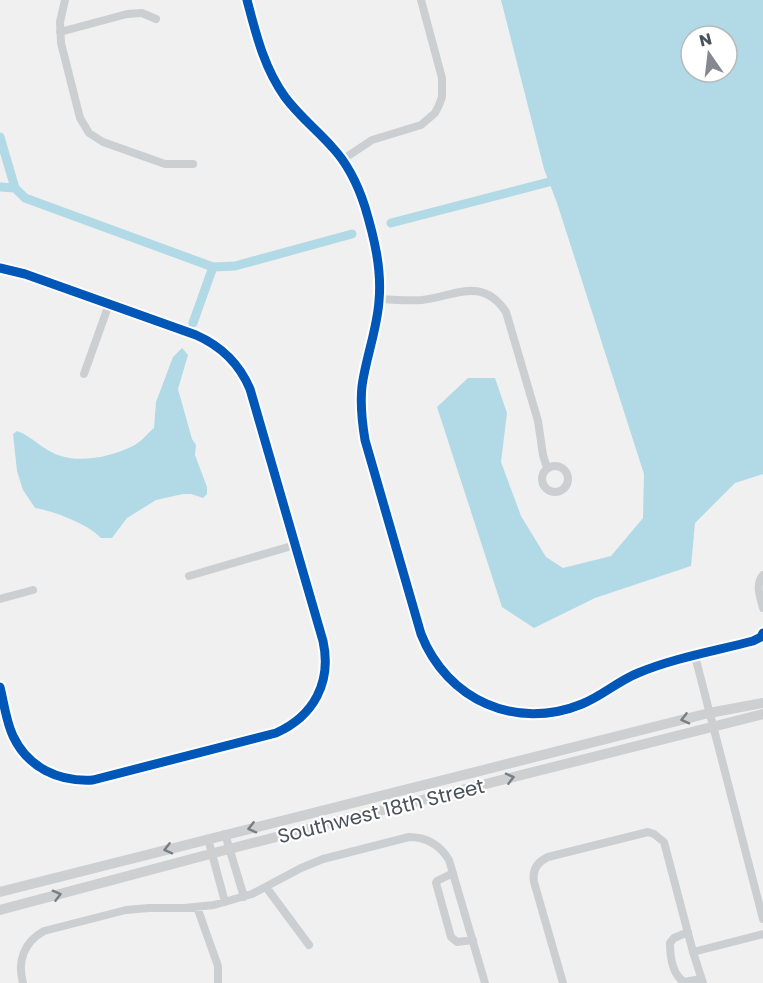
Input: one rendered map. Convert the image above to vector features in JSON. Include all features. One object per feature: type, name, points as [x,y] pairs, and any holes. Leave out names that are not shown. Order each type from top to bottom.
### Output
[{"type":"main road","name":"Southwest 18th Street","points":[[0,892],[710,713],[763,703]]},
{"type":"main road","name":"Southwest 18th Street","points":[[0,910],[229,849],[763,714]]},
{"type":"street","points":[[64,0],[60,32],[63,52],[80,118],[89,133],[103,142],[165,164],[194,164]]},
{"type":"street","points":[[247,0],[258,44],[274,80],[298,112],[342,160],[352,175],[365,208],[377,253],[380,299],[362,386],[362,422],[421,634],[434,660],[447,676],[461,689],[496,708],[525,714],[544,714],[583,704],[618,683],[654,667],[753,641],[761,637],[763,633]]},
{"type":"street","points":[[342,160],[372,140],[421,125],[435,113],[439,105],[442,97],[442,78],[420,0]]},
{"type":"street","points":[[60,32],[127,14],[142,13],[156,19]]},
{"type":"street","points":[[0,268],[25,274],[204,339],[220,349],[235,364],[250,389],[325,650],[325,669],[321,687],[313,704],[285,729],[93,780],[63,778],[38,766],[24,753],[10,729],[0,687]]},
{"type":"street","points":[[380,299],[422,300],[468,290],[486,293],[501,304],[506,312],[538,421],[547,468]]},
{"type":"street","points":[[84,374],[109,304]]},
{"type":"street","points":[[189,576],[295,545]]},
{"type":"street","points":[[763,575],[758,583],[763,608]]},
{"type":"street","points":[[0,599],[33,590]]},
{"type":"street","points":[[695,656],[763,919]]},
{"type":"street","points":[[563,983],[533,876],[537,864],[548,857],[641,833],[654,834],[664,842],[702,981],[684,982],[678,978],[674,970],[670,943],[674,938],[688,932]]},
{"type":"street","points":[[225,834],[244,897]]},
{"type":"street","points":[[23,983],[20,963],[22,956],[28,944],[44,931],[126,910],[197,907],[225,902],[244,897],[323,859],[416,837],[429,841],[441,849],[449,860],[485,983]]},
{"type":"street","points":[[208,839],[225,902]]},
{"type":"street","points":[[453,873],[437,880],[436,883],[451,937],[457,942],[472,940]]},
{"type":"street","points":[[266,887],[309,945]]},
{"type":"street","points":[[197,907],[218,966],[218,983]]},
{"type":"street","points":[[693,952],[763,934]]},
{"type":"water","points":[[501,0],[763,0],[763,474],[735,483],[695,523],[691,566],[595,598],[534,628],[502,607],[437,407],[468,378],[495,378],[507,413],[501,462],[521,516],[546,557],[563,568],[611,556],[643,518],[644,474],[544,169]]},
{"type":"water","points":[[182,348],[188,355],[178,389],[192,439],[196,445],[195,455],[207,487],[207,494],[203,498],[183,494],[156,500],[127,518],[112,538],[101,538],[70,519],[35,508],[23,490],[17,471],[13,434],[17,431],[23,433],[49,451],[79,459],[116,453],[133,446],[154,428],[156,402],[173,357]]},
{"type":"waterway","points":[[0,137],[15,188],[25,198],[213,267],[235,266],[352,234]]},
{"type":"waterway","points":[[391,223],[549,182]]},
{"type":"waterway","points":[[0,187],[15,188]]},
{"type":"waterway","points":[[193,323],[213,267]]},
{"type":"cycle path","points":[[247,0],[271,74],[290,104],[343,160],[356,183],[365,207],[377,253],[380,289],[378,312],[362,386],[365,440],[421,634],[433,657],[448,677],[466,692],[487,704],[509,711],[533,714],[557,711],[589,701],[631,676],[652,668],[753,641],[761,637],[763,633]]},
{"type":"cycle path","points":[[0,268],[25,274],[196,335],[213,344],[235,363],[250,389],[323,641],[325,656],[325,670],[317,696],[301,717],[276,733],[93,780],[57,775],[46,771],[27,757],[13,736],[0,687]]}]
